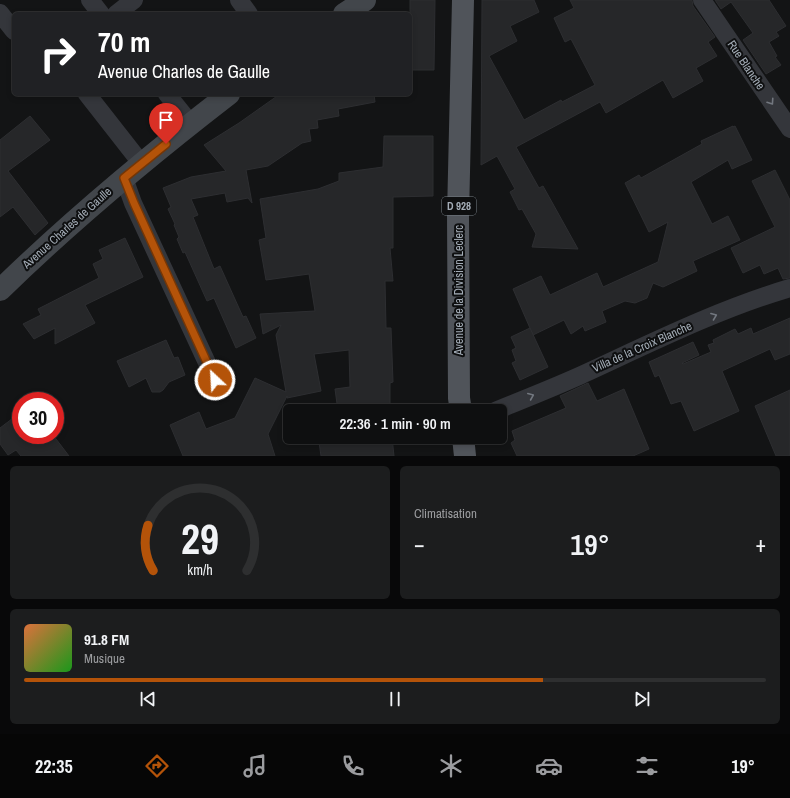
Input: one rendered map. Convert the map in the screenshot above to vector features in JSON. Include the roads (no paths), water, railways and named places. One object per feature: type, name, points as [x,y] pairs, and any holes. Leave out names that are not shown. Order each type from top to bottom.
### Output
[{"type":"main road","points":[[347,12],[365,0]]},
{"type":"main road","name":"Avenue de la Division Leclerc","points":[[460,404],[458,215],[463,0]]},
{"type":"main road","name":"Avenue Charles de Gaulle","points":[[0,290],[32,258],[124,178],[226,96]]},
{"type":"main road","points":[[464,444],[465,456]]},
{"type":"street","points":[[90,0],[99,12]]},
{"type":"street","points":[[119,12],[134,0]]},
{"type":"street","points":[[238,0],[247,12]]},
{"type":"street","name":"Rue Blanche","points":[[702,0],[790,129]]},
{"type":"street","points":[[0,13],[12,28]]},
{"type":"street","points":[[89,96],[141,164]]},
{"type":"street","points":[[169,96],[191,124]]},
{"type":"street","points":[[124,178],[137,210],[215,380]]},
{"type":"street","name":"Villa de la Croix Blanche","points":[[507,406],[576,377],[675,331],[770,294],[790,288]]}]
